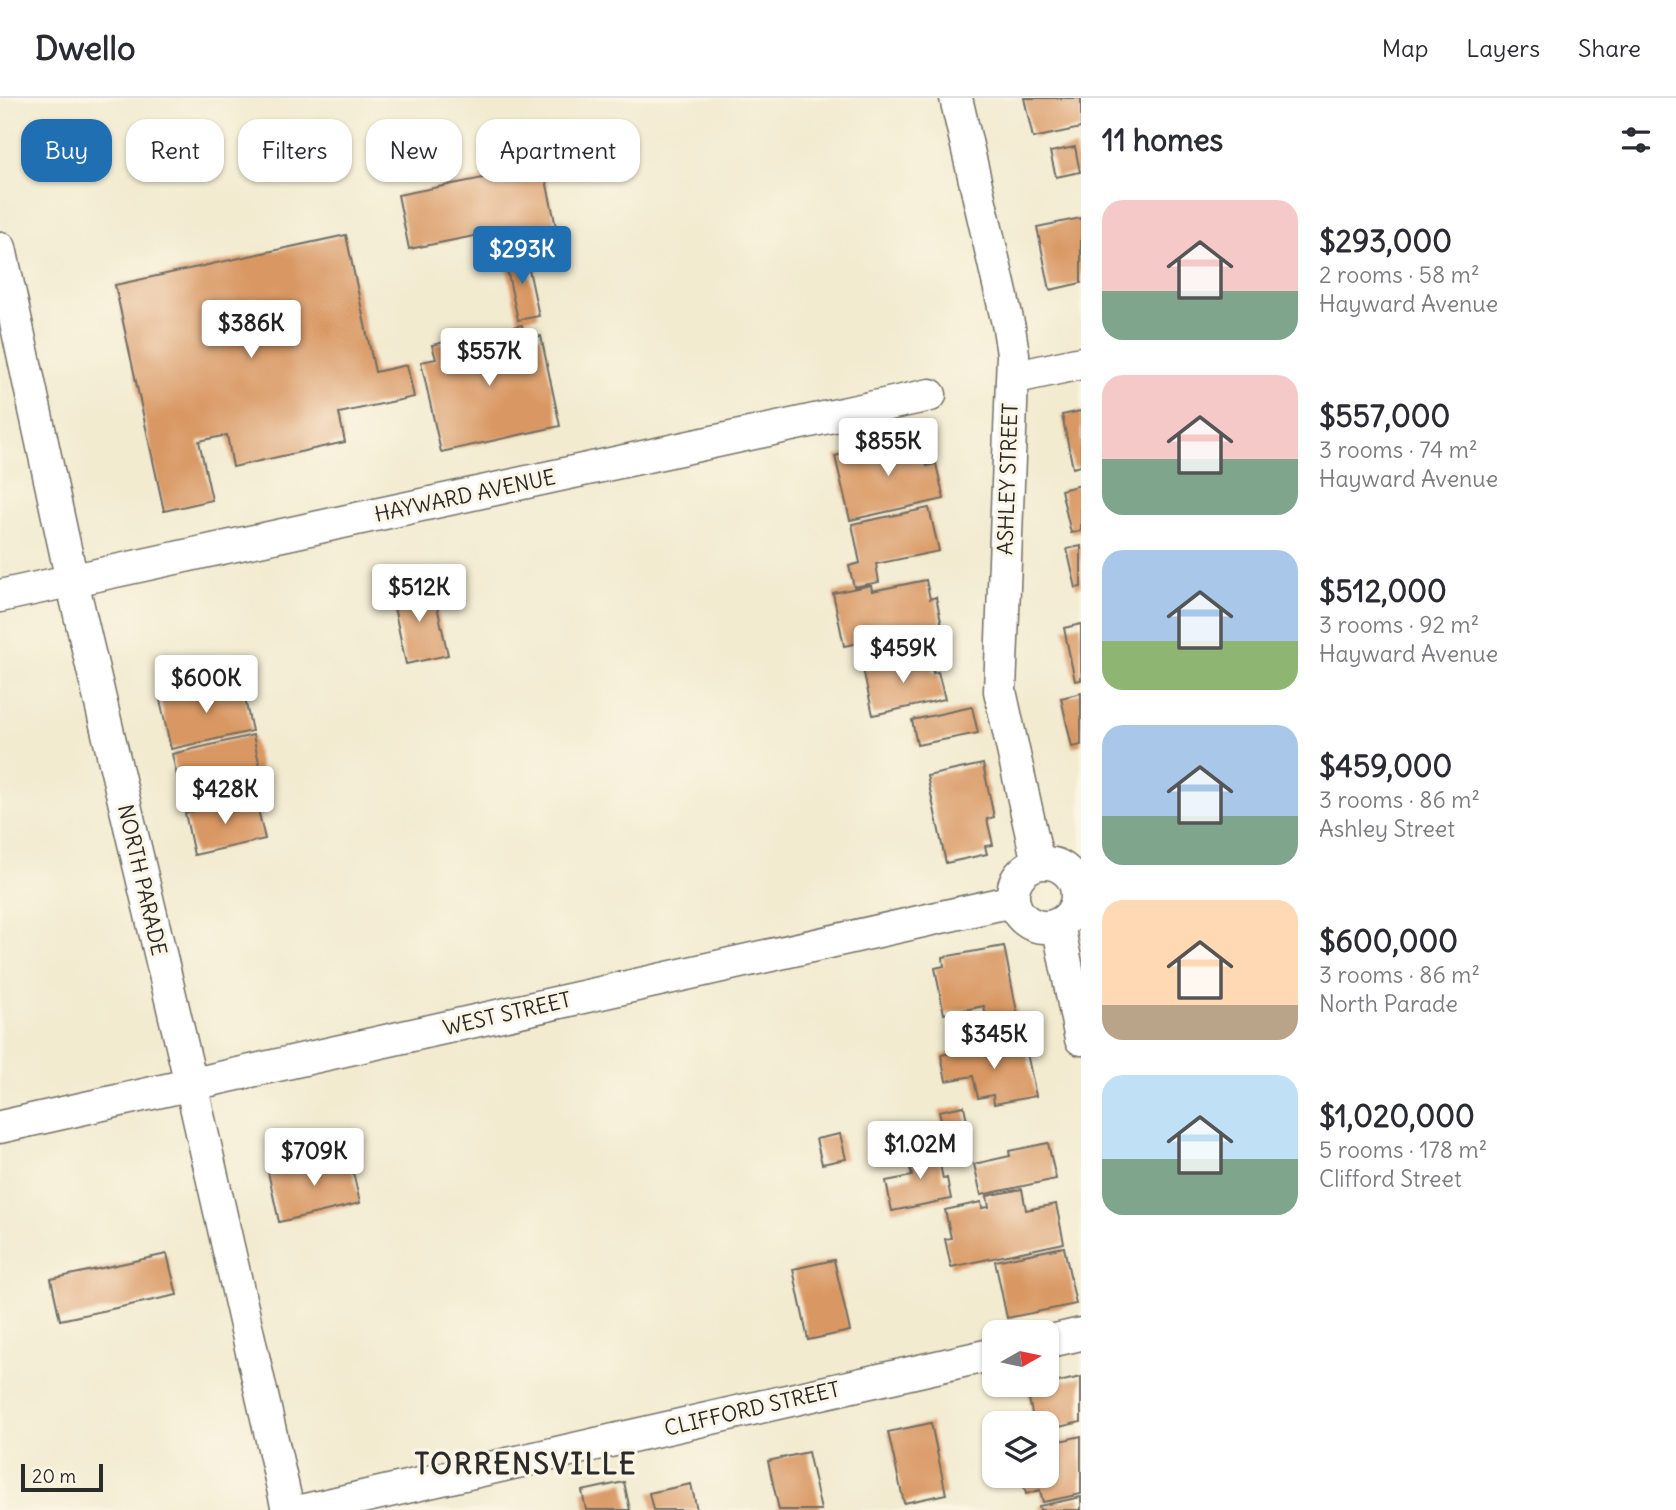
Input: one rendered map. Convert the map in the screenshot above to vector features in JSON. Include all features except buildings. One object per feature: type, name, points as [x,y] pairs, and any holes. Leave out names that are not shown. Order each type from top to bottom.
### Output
[{"type":"street","name":"ASHLEY STREET","points":[[956,98],[1013,354],[1000,691],[1038,863]]},
{"type":"street","name":"NORTH PARADE","points":[[0,248],[72,580],[288,1510]]},
{"type":"street","points":[[1012,379],[1081,363]]},
{"type":"street","name":"HAYWARD AVENUE","points":[[0,596],[930,395]]},
{"type":"street","points":[[1048,862],[1059,866],[1071,875],[1079,887],[1073,909],[1058,925],[1034,925],[1020,915],[1013,901],[1013,889],[1019,875],[1029,866],[1038,863],[1048,862]]},
{"type":"street","name":"WEST STREET","points":[[0,1127],[1013,901]]},
{"type":"street","points":[[1058,925],[1081,1039]]},
{"type":"street","points":[[1059,1339],[1081,1334]]},
{"type":"street","name":"CLIFFORD STREET","points":[[305,1510],[982,1357]]},
{"type":"district","name":"TORRENSVILLE","points":[[526,1464]]}]
